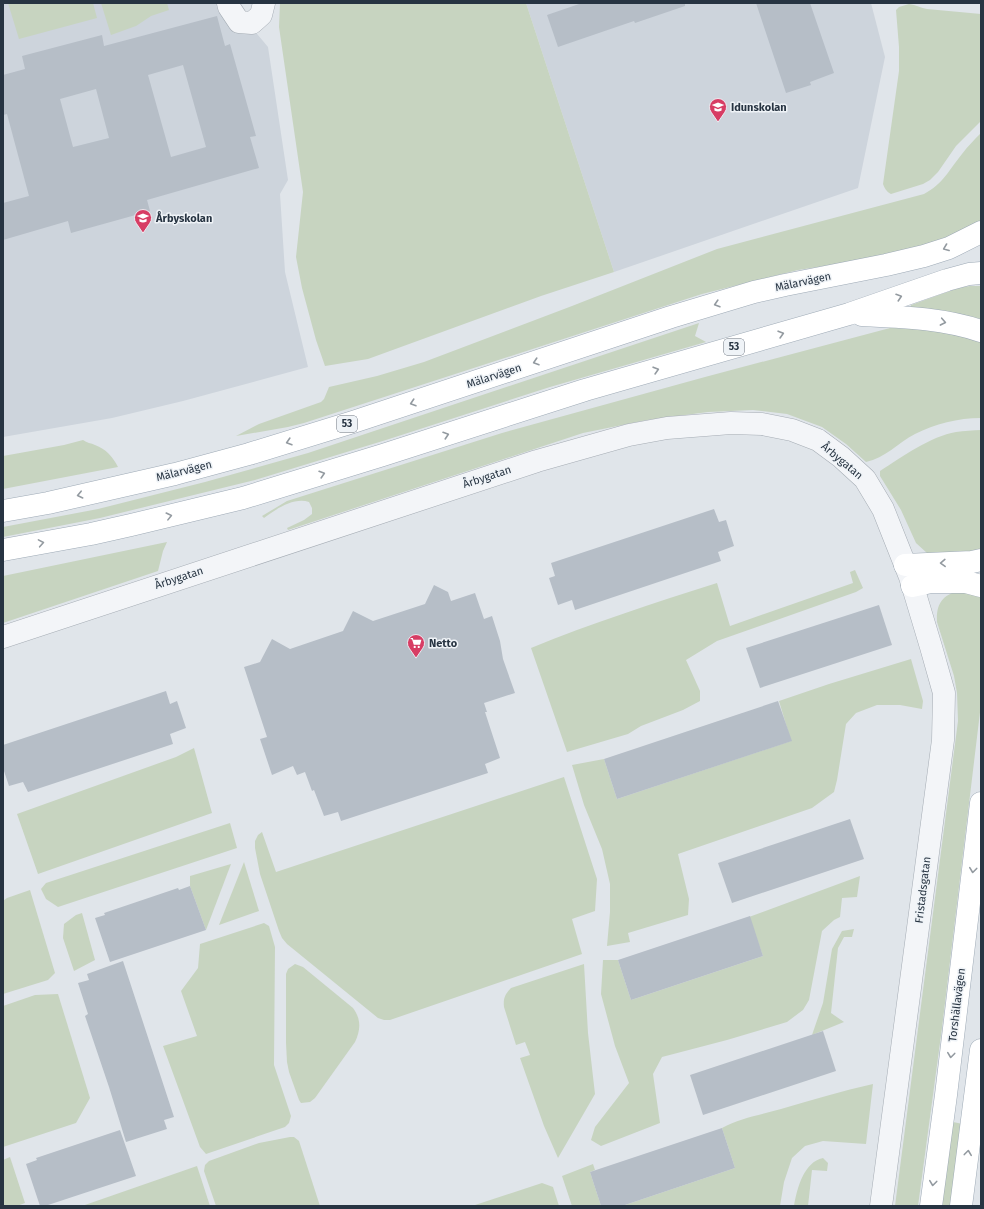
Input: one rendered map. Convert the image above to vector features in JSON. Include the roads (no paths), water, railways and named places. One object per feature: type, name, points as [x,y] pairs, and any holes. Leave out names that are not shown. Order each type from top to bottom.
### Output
[{"type":"main road","name":"Mälarvägen","points":[[3,511],[48,503],[175,474],[249,454],[361,420],[672,317],[754,292],[924,256],[949,248],[981,232]]},
{"type":"main road","name":"53","points":[[3,550],[118,528],[243,498],[383,455],[584,390],[849,314],[947,280],[969,274],[981,273]]},
{"type":"main road","name":"53","points":[[849,314],[910,317],[940,321],[981,331]]},
{"type":"main road","points":[[909,576],[981,560]]},
{"type":"main road","points":[[909,576],[930,582],[966,582],[981,586]]},
{"type":"main road","name":"Torshällavägen","points":[[931,1206],[981,804]]},
{"type":"main road","points":[[961,1206],[981,1050]]},
{"type":"street","points":[[228,3],[239,22],[252,23],[262,15],[264,3]]},
{"type":"street","name":"Årbygatan","points":[[3,637],[537,461],[629,435],[667,428],[731,423],[762,424],[792,430],[818,440],[841,457],[865,479],[883,509],[909,576]]},
{"type":"street","name":"Fristadsgatan","points":[[880,1206],[943,740],[944,693],[909,576]]},
{"type":"place","name":"Idunskolan","points":[[718,122]]},
{"type":"place","name":"Årbyskolan","points":[[143,233]]},
{"type":"place","name":"Netto","points":[[416,658]]}]
